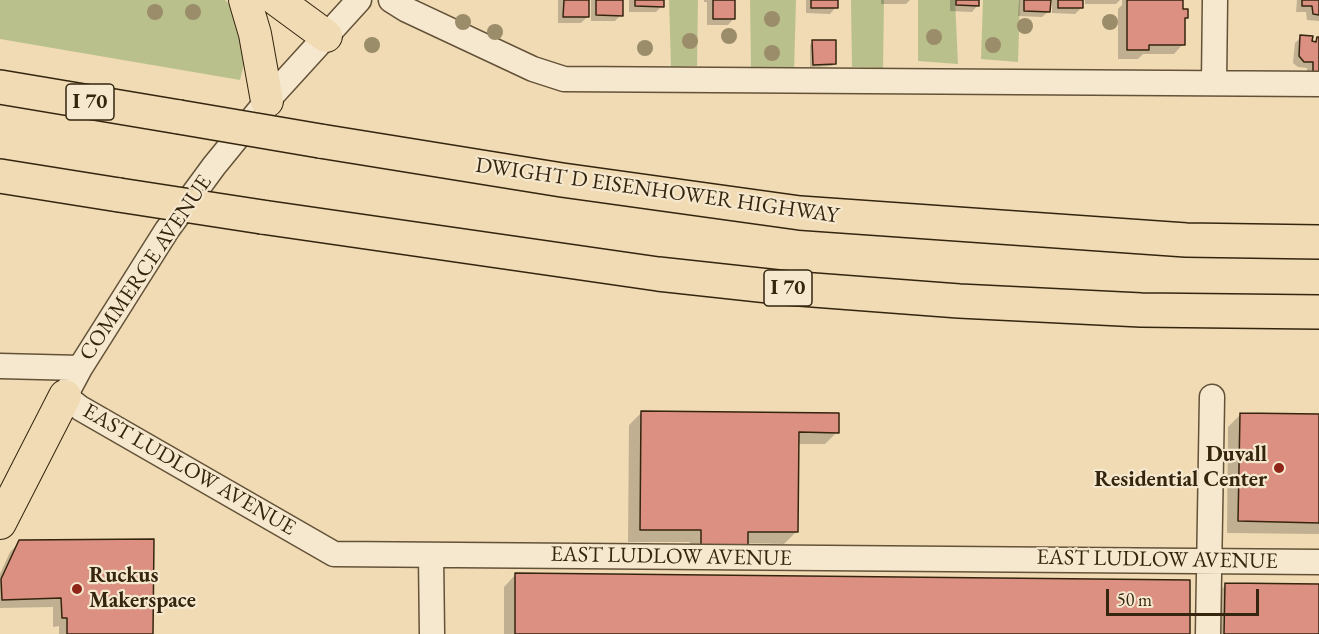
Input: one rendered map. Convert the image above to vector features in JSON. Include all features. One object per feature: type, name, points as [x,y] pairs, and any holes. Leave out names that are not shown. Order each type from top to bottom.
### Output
[{"type":"highway","name":"DWIGHT D EISENHOWER HIGHWAY","points":[[0,87],[562,180],[800,213],[1186,240],[1319,242]]},
{"type":"highway","name":"I 70","points":[[0,176],[262,217],[658,274],[787,288],[959,301],[1141,310],[1319,312]]},
{"type":"main road","points":[[245,0],[255,34],[267,101]]},
{"type":"main road","points":[[277,0],[326,36]]},
{"type":"main road","name":"COMMERCE AVENUE","points":[[0,523],[65,396]]},
{"type":"street","name":"COMMERCE AVENUE","points":[[65,396],[80,368],[167,230],[214,166],[267,101],[359,0]]},
{"type":"street","points":[[391,0],[407,10],[533,69],[564,79],[1319,84]]},
{"type":"street","points":[[1214,83],[1215,0]]},
{"type":"street","points":[[0,366],[80,368]]},
{"type":"street","name":"EAST LUDLOW AVENUE","points":[[65,396],[90,414],[334,554],[1319,562]]},
{"type":"street","points":[[1208,634],[1212,397]]},
{"type":"street","points":[[431,555],[432,634]]},
{"type":"green space","points":[[0,0],[225,0],[229,4],[248,48],[240,80],[0,39]]},
{"type":"green space","points":[[669,0],[698,0],[697,66],[671,67]]},
{"type":"green space","points":[[750,0],[796,0],[794,72],[751,68]]},
{"type":"green space","points":[[851,0],[884,0],[883,68],[852,67]]},
{"type":"green space","points":[[918,0],[955,0],[958,64],[918,61]]},
{"type":"green space","points":[[983,0],[1020,0],[1018,62],[981,59]]},
{"type":"building","points":[[564,0],[589,0],[589,17],[563,17]]},
{"type":"building","points":[[596,0],[623,0],[623,16],[596,15]]},
{"type":"building","points":[[635,0],[664,0],[664,7],[635,6]]},
{"type":"building","points":[[713,0],[735,0],[735,19],[713,19]]},
{"type":"building","points":[[811,0],[838,0],[838,8],[811,8]]},
{"type":"building","points":[[956,0],[979,0],[979,6],[956,5]]},
{"type":"building","points":[[1024,0],[1051,0],[1050,12],[1024,11]]},
{"type":"building","points":[[1058,0],[1083,0],[1083,8],[1058,8]]},
{"type":"building","points":[[1127,0],[1183,0],[1183,9],[1188,9],[1188,18],[1185,18],[1185,45],[1149,45],[1149,50],[1127,50]]},
{"type":"building","points":[[1302,0],[1319,0],[1319,15],[1313,14],[1312,6],[1302,6]]},
{"type":"building","points":[[1300,35],[1313,36],[1312,41],[1316,42],[1319,37],[1319,73],[1313,73],[1313,62],[1304,62],[1299,56]]},
{"type":"building","points":[[812,40],[836,40],[836,64],[813,65]]},
{"type":"building","points":[[641,411],[839,413],[839,433],[799,432],[798,532],[748,532],[748,549],[701,548],[701,530],[640,530]]},
{"type":"building","name":"Duvall Residential Center","points":[[1240,413],[1319,414],[1319,523],[1238,521]]},
{"type":"building","name":"Ruckus Makerspace","points":[[154,539],[153,634],[67,634],[67,618],[62,618],[61,598],[2,600],[1,579],[19,540]]},
{"type":"building","points":[[515,573],[1190,580],[1190,634],[515,634]]},
{"type":"building","points":[[1225,583],[1319,584],[1319,634],[1224,634]]},
{"type":"place","name":"Duvall Residential Center","points":[[1279,468]]},
{"type":"place","name":"Ruckus Makerspace","points":[[77,589]]}]
